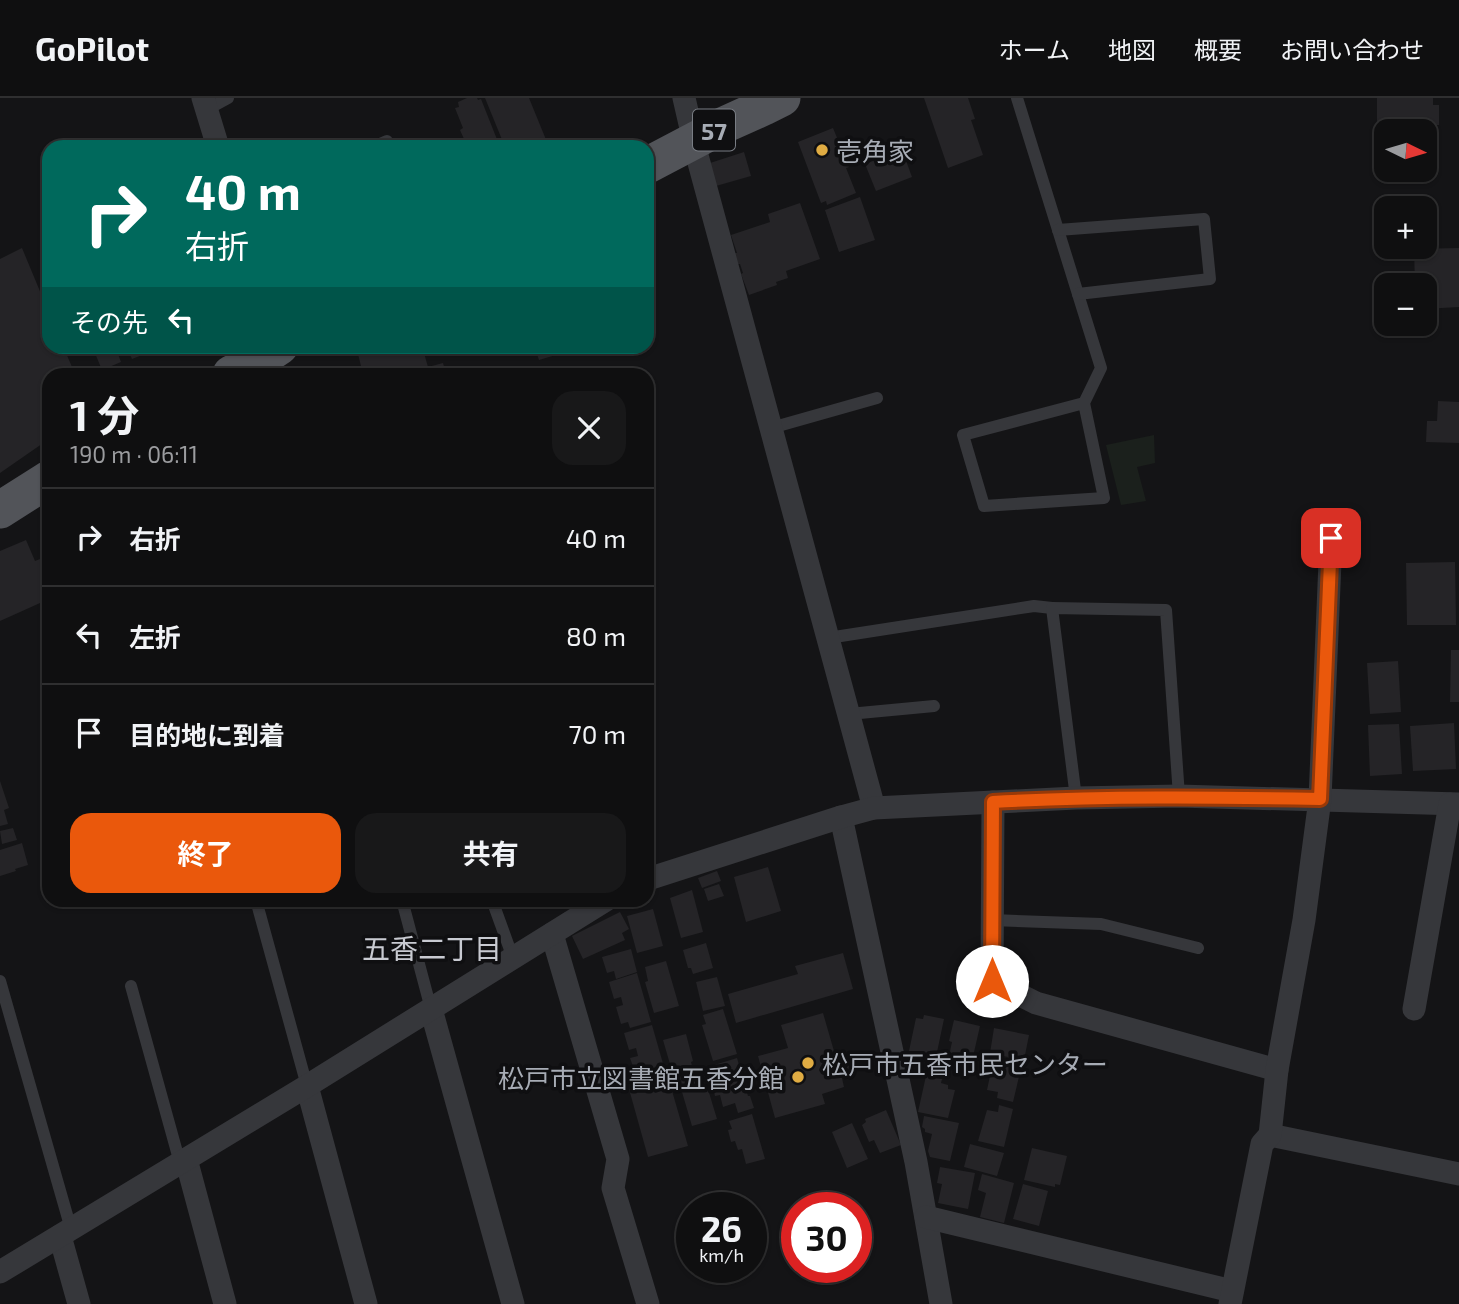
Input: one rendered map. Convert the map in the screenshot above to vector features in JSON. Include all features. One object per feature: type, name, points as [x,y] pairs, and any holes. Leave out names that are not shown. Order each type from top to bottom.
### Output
[{"type":"main road","name":"57","points":[[654,161],[769,101]]},
{"type":"main road","points":[[243,368],[268,354]]},
{"type":"main road","points":[[0,510],[42,483]]},
{"type":"street","points":[[684,98],[693,140],[874,808]]},
{"type":"street","points":[[204,104],[216,140]]},
{"type":"street","points":[[926,1217],[1231,1298],[1262,1144],[1270,1135],[1320,799],[1331,538]]},
{"type":"street","points":[[654,878],[874,808],[1076,797],[1180,796],[1454,804],[1414,1009]]},
{"type":"street","points":[[993,802],[992,981],[1036,1003],[1278,1070]]},
{"type":"street","points":[[841,817],[895,1060],[941,1304]]},
{"type":"street","points":[[0,1272],[595,907]]},
{"type":"street","points":[[552,934],[618,1159],[613,1188],[648,1304]]},
{"type":"street","points":[[431,1009],[513,1304]]},
{"type":"street","points":[[307,1086],[366,1304]]},
{"type":"street","points":[[1270,1135],[1459,1174]]},
{"type":"street","points":[[183,1161],[225,1304]]},
{"type":"street","points":[[66,1232],[79,1304]]},
{"type":"lane","points":[[204,104],[229,98]]},
{"type":"lane","points":[[1017,98],[1101,368],[1084,403],[1104,498],[984,506],[963,435],[1084,403]]},
{"type":"lane","points":[[1058,230],[1204,219],[1210,279],[1078,294]]},
{"type":"lane","points":[[771,428],[877,398]]},
{"type":"lane","points":[[828,638],[1034,606],[1166,610],[1180,796]]},
{"type":"lane","points":[[1052,608],[1076,797]]},
{"type":"lane","points":[[849,714],[934,706]]},
{"type":"lane","points":[[259,907],[307,1086]]},
{"type":"lane","points":[[404,907],[431,1009]]},
{"type":"lane","points":[[495,907],[513,958]]},
{"type":"lane","points":[[992,920],[1101,924],[1198,948]]},
{"type":"lane","points":[[0,981],[66,1232]]},
{"type":"lane","points":[[131,986],[183,1161]]},
{"type":"shaded area","points":[[1154,435],[1155,463],[1137,467],[1146,501],[1121,505],[1106,445]]},
{"type":"building","points":[[467,98],[481,99],[497,140],[461,140],[464,139],[460,130],[463,128],[455,108],[459,107],[458,102]]},
{"type":"building","points":[[485,98],[529,98],[546,140],[502,140]]},
{"type":"building","points":[[924,98],[968,98],[975,119],[971,120],[983,155],[948,168]]},
{"type":"building","points":[[1377,98],[1433,98],[1433,105],[1439,105],[1439,125],[1437,119],[1377,119]]},
{"type":"building","points":[[833,128],[856,193],[827,205],[826,201],[821,203],[798,142]]},
{"type":"building","points":[[902,150],[912,177],[876,191],[865,164]]},
{"type":"building","points":[[744,152],[751,176],[716,186],[710,163]]},
{"type":"building","points":[[860,197],[875,240],[839,252],[825,210]]},
{"type":"building","points":[[800,203],[820,259],[786,271],[788,278],[749,295],[740,264],[737,264],[734,253],[737,253],[731,235],[770,222],[768,214]]},
{"type":"building","points":[[22,248],[42,296],[42,354],[66,354],[72,368],[42,368],[42,444],[0,473],[0,259]]},
{"type":"building","points":[[1437,248],[1459,248],[1459,307],[1437,308],[1437,273],[1415,273],[1414,259],[1437,259]]},
{"type":"building","points":[[95,354],[118,354],[121,362],[101,368]]},
{"type":"building","points":[[130,354],[144,354],[132,359]]},
{"type":"building","points":[[358,354],[424,354],[428,367],[443,363],[444,368],[362,368]]},
{"type":"building","points":[[537,354],[559,354],[539,360]]},
{"type":"building","points":[[1438,401],[1459,402],[1459,443],[1426,442],[1427,421],[1437,421]]},
{"type":"building","points":[[26,540],[35,561],[42,558],[42,602],[0,621],[0,551]]},
{"type":"building","points":[[1455,562],[1456,625],[1407,625],[1406,563]]},
{"type":"building","points":[[1451,650],[1459,650],[1459,702],[1450,702]]},
{"type":"building","points":[[1398,661],[1401,712],[1370,714],[1367,663]]},
{"type":"building","points":[[1454,723],[1456,769],[1413,771],[1410,726]]},
{"type":"building","points":[[1399,724],[1402,774],[1370,776],[1368,725]]},
{"type":"building","points":[[0,781],[9,808],[4,810],[8,824],[0,826]]},
{"type":"building","points":[[13,828],[17,840],[2,844],[0,831]]},
{"type":"building","points":[[22,843],[28,865],[0,876],[0,850]]},
{"type":"building","points":[[768,867],[781,911],[746,922],[734,877]]},
{"type":"building","points":[[717,871],[721,881],[702,888],[698,878]]},
{"type":"building","points":[[719,884],[724,896],[708,901],[704,889]]},
{"type":"building","points":[[692,890],[703,932],[681,938],[670,898]]},
{"type":"building","points":[[653,909],[663,946],[637,953],[627,916]]},
{"type":"building","points":[[620,912],[629,929],[622,933],[625,940],[583,959],[572,936]]},
{"type":"building","points":[[706,943],[713,968],[693,974],[691,968],[688,968],[683,950]]},
{"type":"building","points":[[631,949],[637,972],[616,979],[614,971],[607,973],[602,957]]},
{"type":"building","points":[[843,953],[853,989],[736,1023],[728,994],[798,974],[795,966]]},
{"type":"building","points":[[666,961],[679,1006],[654,1013],[645,982],[648,981],[645,967]]},
{"type":"building","points":[[637,973],[651,1022],[630,1028],[628,1022],[621,1024],[616,1007],[623,1005],[621,997],[614,999],[609,982]]},
{"type":"building","points":[[717,977],[725,1006],[703,1011],[696,982]]},
{"type":"building","points":[[723,1009],[737,1054],[713,1061],[702,1025],[706,1024],[703,1015]]},
{"type":"building","name":"松戸市五香市民センター","points":[[823,1013],[836,1058],[852,1053],[857,1069],[841,1074],[844,1087],[822,1094],[825,1104],[775,1118],[758,1056],[788,1048],[781,1025]]},
{"type":"building","points":[[924,1015],[944,1019],[936,1057],[909,1051],[916,1018],[923,1019]]},
{"type":"building","points":[[954,1020],[980,1026],[972,1061],[949,1056]]},
{"type":"building","points":[[652,1025],[666,1074],[645,1080],[642,1073],[636,1075],[630,1058],[638,1056],[636,1048],[629,1050],[624,1033]]},
{"type":"building","points":[[994,1028],[1029,1035],[1024,1060],[1007,1059],[1008,1057],[990,1053]]},
{"type":"building","points":[[686,1034],[692,1066],[672,1071],[663,1040]]},
{"type":"building","points":[[737,1058],[754,1108],[738,1113],[735,1103],[723,1107],[720,1095],[715,1096],[712,1084],[716,1082],[711,1066]]},
{"type":"building","points":[[997,1058],[1022,1064],[1013,1102],[997,1098],[998,1092],[987,1090]]},
{"type":"building","points":[[698,1069],[703,1087],[707,1086],[717,1119],[692,1126],[677,1075]]},
{"type":"building","points":[[926,1076],[942,1079],[941,1083],[948,1085],[948,1089],[955,1090],[948,1118],[918,1112]]},
{"type":"building","points":[[668,1077],[688,1146],[648,1157],[629,1089]]},
{"type":"building","points":[[999,1105],[1013,1109],[1004,1147],[978,1141],[987,1110],[998,1112]]},
{"type":"building","points":[[886,1110],[901,1145],[880,1153],[874,1140],[869,1142],[862,1125],[866,1122],[865,1119]]},
{"type":"building","points":[[752,1114],[765,1159],[746,1164],[742,1149],[738,1150],[735,1141],[731,1142],[728,1130],[732,1129],[729,1121]]},
{"type":"building","points":[[924,1116],[959,1123],[950,1161],[930,1157],[928,1151],[932,1134],[925,1132],[922,1127]]},
{"type":"building","points":[[852,1123],[868,1159],[847,1168],[832,1132]]},
{"type":"building","points":[[970,1144],[1004,1153],[997,1176],[964,1167]]},
{"type":"building","points":[[1032,1148],[1067,1156],[1060,1185],[1055,1184],[1055,1187],[1024,1180]]},
{"type":"building","points":[[940,1167],[975,1173],[968,1209],[938,1203],[942,1184],[937,1183]]},
{"type":"building","points":[[982,1174],[1014,1183],[1004,1223],[980,1217],[986,1193],[978,1190]]},
{"type":"building","points":[[1023,1184],[1048,1191],[1039,1226],[1013,1219]]},
{"type":"place","name":"壱角家","points":[[822,150]]},
{"type":"place","name":"松戸市五香市民センター","points":[[808,1063]]},
{"type":"place","name":"松戸市立図書館五香分館","points":[[798,1077]]},
{"type":"district","name":"五香二丁目","points":[[432,948]]},
{"type":"route","points":[[992,981],[993,802],[1076,797],[1320,799],[1331,538]]}]
